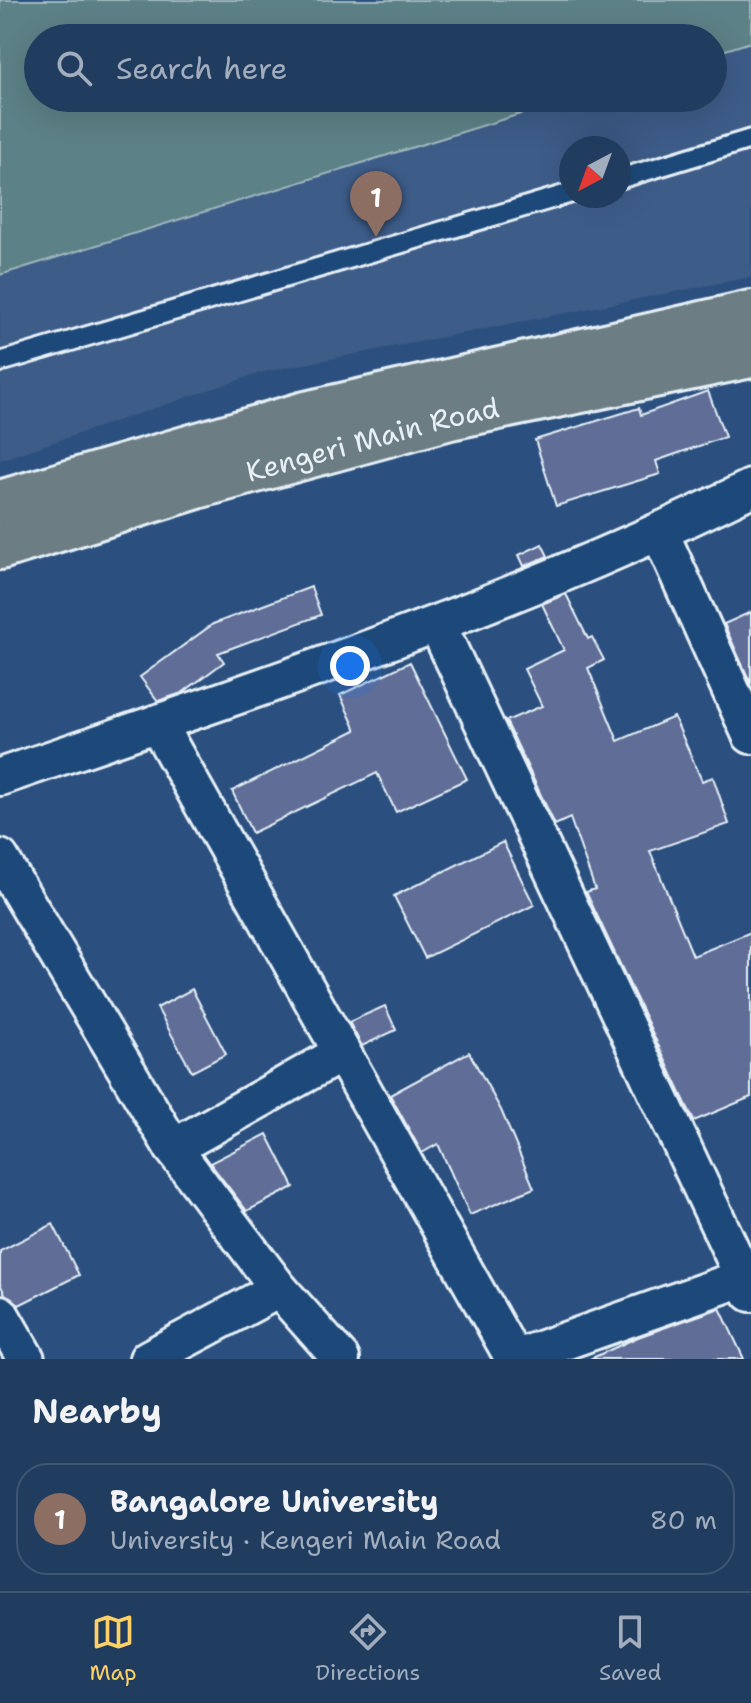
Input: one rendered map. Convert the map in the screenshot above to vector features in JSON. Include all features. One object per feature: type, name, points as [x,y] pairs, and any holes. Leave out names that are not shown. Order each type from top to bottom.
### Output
[{"type":"main road","name":"Kengeri Main Road","points":[[0,503],[302,415],[751,313]]},
{"type":"main road","name":"Kengeri Main Road","points":[[0,547],[197,486],[450,417],[751,355]]},
{"type":"street","points":[[0,777],[437,624],[660,533],[751,488]]},
{"type":"street","points":[[660,533],[751,735]]},
{"type":"street","points":[[157,723],[513,1358],[749,1282],[437,624]]},
{"type":"street","points":[[0,858],[173,1148],[279,1289],[341,1359]]},
{"type":"street","points":[[173,1148],[342,1053]]},
{"type":"street","points":[[148,1359],[279,1289]]},
{"type":"street","points":[[0,1314],[26,1359]]},
{"type":"lane","points":[[631,175],[751,139]]},
{"type":"lane","points":[[0,362],[559,197]]},
{"type":"shaded area","points":[[0,0],[751,0],[751,277],[263,372],[0,460]]},
{"type":"green space","points":[[0,0],[751,0],[751,42],[727,50],[727,24],[24,24],[24,112],[527,112],[0,275]]},
{"type":"building","points":[[708,391],[725,437],[656,461],[660,474],[556,506],[535,440],[639,408],[641,415]]},
{"type":"building","points":[[542,544],[548,556],[524,566],[519,555]]},
{"type":"building","points":[[311,587],[321,615],[218,653],[224,662],[182,693],[158,701],[140,677],[213,624]]},
{"type":"building","points":[[566,594],[588,639],[592,637],[604,660],[588,668],[618,741],[674,717],[702,781],[713,777],[729,824],[650,851],[693,956],[751,932],[751,1097],[694,1121],[586,892],[595,889],[570,818],[555,825],[506,721],[542,706],[524,669],[564,650],[542,604]]},
{"type":"building","points":[[751,612],[751,684],[724,624]]},
{"type":"building","points":[[410,662],[467,779],[396,812],[377,773],[252,833],[232,791],[356,730],[340,695]]},
{"type":"building","points":[[503,842],[534,905],[425,958],[394,896]]},
{"type":"building","points":[[192,989],[226,1054],[192,1072],[157,1008]]},
{"type":"building","points":[[385,1006],[396,1030],[362,1046],[349,1022]]},
{"type":"building","points":[[469,1052],[501,1110],[534,1188],[470,1215],[438,1144],[422,1153],[390,1095]]},
{"type":"building","points":[[267,1134],[294,1187],[247,1211],[210,1163]]},
{"type":"building","points":[[53,1224],[79,1275],[19,1305],[5,1294],[0,1284],[0,1251]]},
{"type":"building","points":[[720,1308],[744,1359],[590,1359],[638,1337]]},
{"type":"place","name":"Bangalore University","points":[[376,237]]}]
